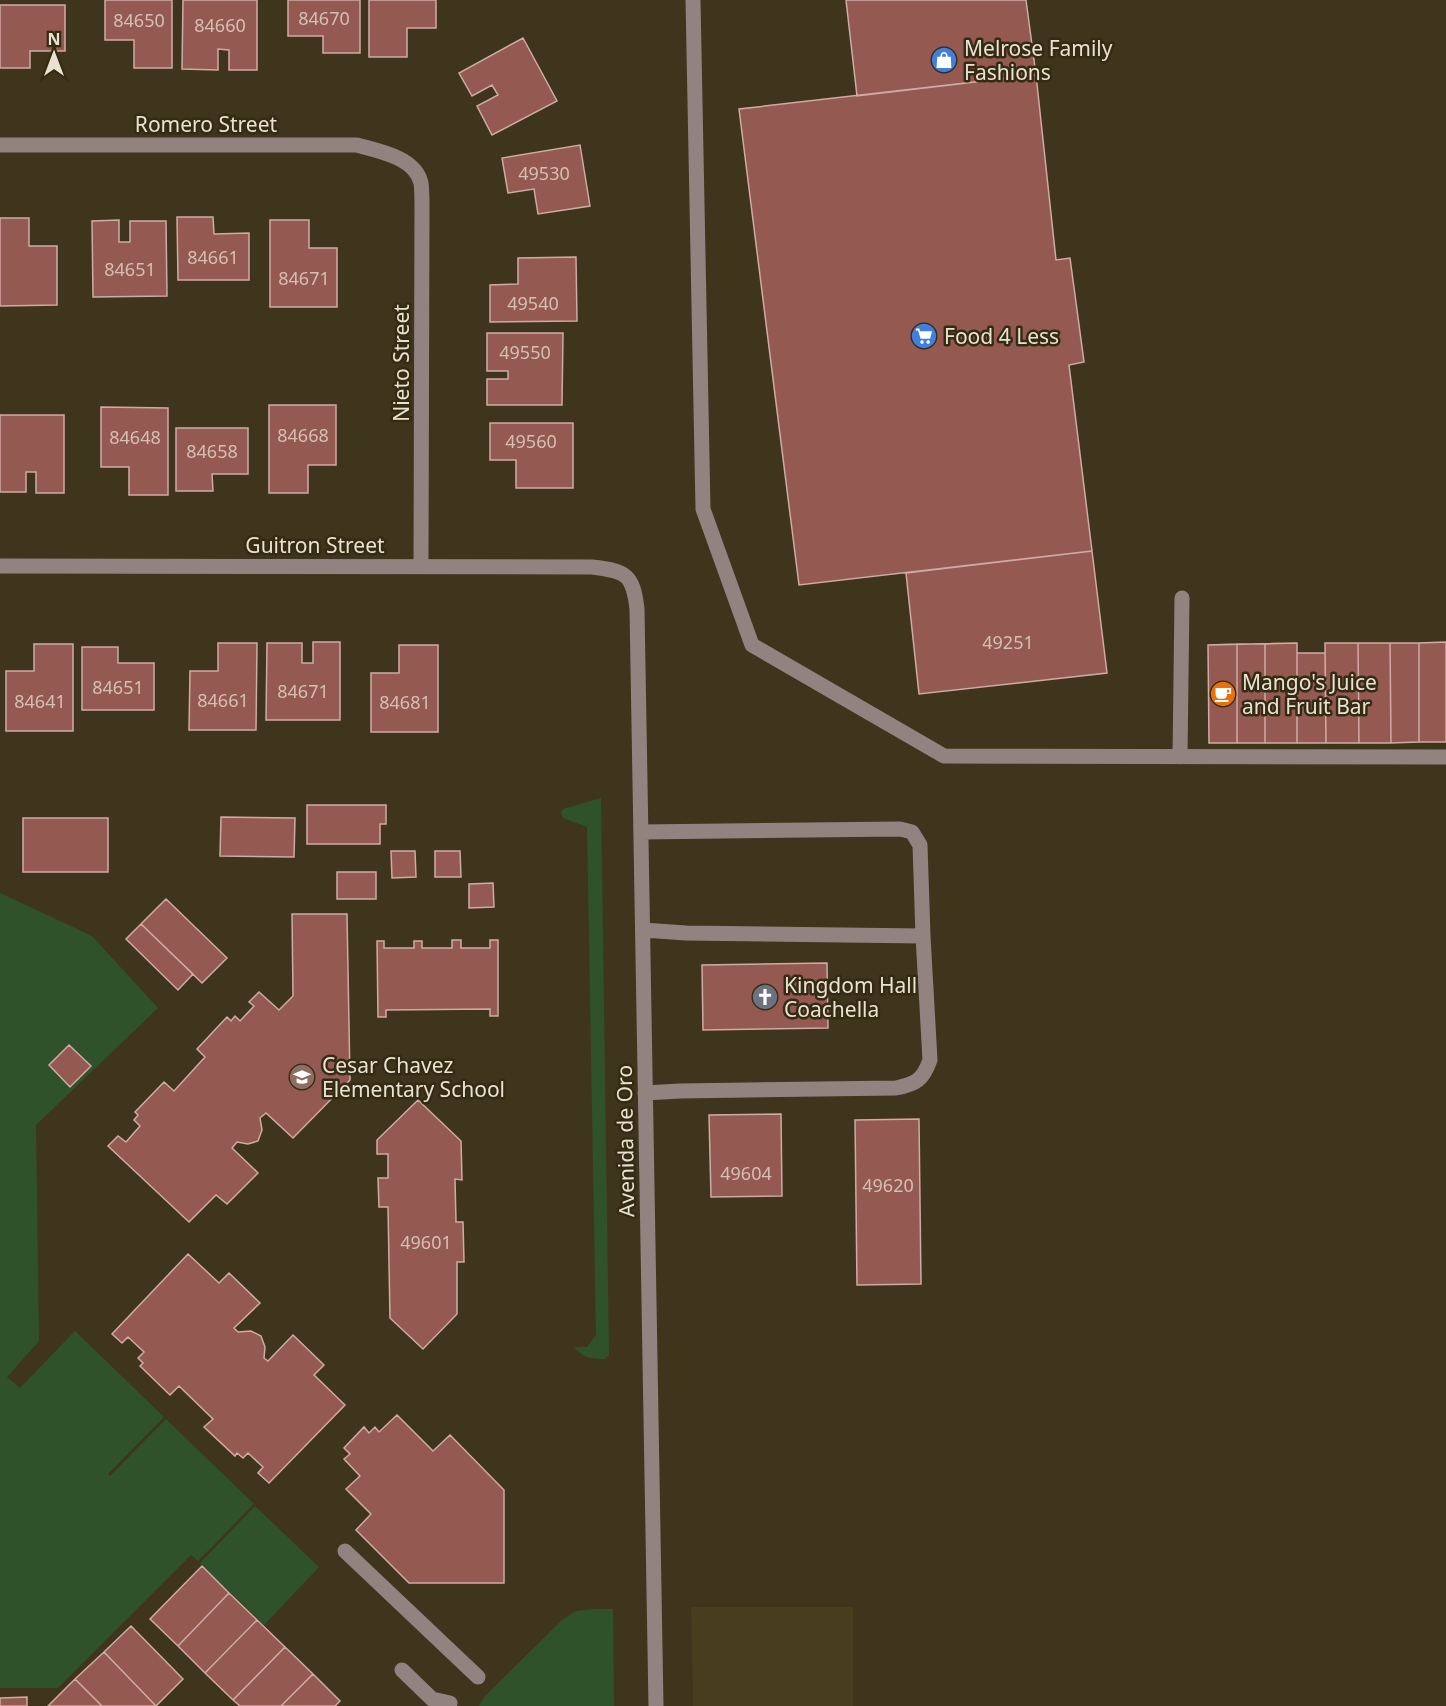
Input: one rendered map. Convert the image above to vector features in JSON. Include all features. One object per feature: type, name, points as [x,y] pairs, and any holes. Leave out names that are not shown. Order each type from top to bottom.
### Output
[{"type":"street","points":[[693,0],[703,509],[752,645],[944,756],[1446,757]]},
{"type":"street","name":"Romero Street","points":[[0,145],[357,145],[387,154],[409,164]]},
{"type":"street","name":"Nieto Street","points":[[409,164],[421,181],[422,207],[421,566]]},
{"type":"street","name":"Guitron Street","points":[[0,566],[592,567],[614,570],[628,577]]},
{"type":"street","name":"Avenida de Oro","points":[[628,577],[635,588],[637,609],[656,1706]]},
{"type":"street","points":[[1180,756],[1182,598]]},
{"type":"street","points":[[641,832],[900,829],[912,832],[920,845],[930,1060],[925,1075],[912,1084],[896,1088],[645,1093]]},
{"type":"street","points":[[643,930],[686,933],[923,936]]},
{"type":"street","points":[[345,1551],[478,1677]]},
{"type":"street","points":[[402,1670],[432,1699],[450,1703]]},
{"type":"green space","points":[[601,798],[609,1355],[605,1359],[595,1359],[581,1354],[574,1347],[587,1347],[596,1335],[587,827],[563,818],[561,813],[563,809]]},
{"type":"green space","points":[[0,893],[92,936],[158,1008],[36,1125],[39,1341],[7,1377],[20,1388],[75,1331],[164,1417],[108,1474],[110,1476],[166,1419],[254,1504],[198,1561],[191,1555],[58,1688],[0,1688]]},
{"type":"green space","points":[[255,1506],[319,1567],[264,1625],[200,1563]]},
{"type":"green space","points":[[613,1609],[614,1706],[479,1706],[484,1697],[562,1620],[576,1611]]},
{"type":"sand","points":[[691,1607],[853,1607],[853,1706],[693,1706]]},
{"type":"building","points":[[105,0],[172,0],[172,68],[134,68],[134,40],[105,40]]},
{"type":"building","points":[[183,0],[257,0],[257,70],[229,70],[229,50],[218,49],[218,70],[182,69]]},
{"type":"building","points":[[288,0],[360,0],[360,53],[323,53],[323,36],[288,36]]},
{"type":"building","points":[[369,0],[436,0],[436,28],[407,28],[407,57],[369,57]]},
{"type":"building","name":"Melrose Family Fashions","points":[[846,0],[1026,0],[1036,75],[857,96]]},
{"type":"building","points":[[0,5],[65,5],[65,51],[30,51],[30,68],[0,68]]},
{"type":"building","points":[[523,38],[557,101],[492,135],[477,106],[498,95],[492,85],[472,96],[459,73]]},
{"type":"building","name":"Food 4 Less","points":[[1036,75],[1056,260],[1070,258],[1084,362],[1069,365],[1092,551],[799,585],[739,109]]},
{"type":"building","points":[[580,145],[590,206],[538,214],[534,189],[508,193],[502,158]]},
{"type":"building","points":[[177,217],[213,217],[214,234],[249,233],[249,280],[178,280]]},
{"type":"building","points":[[0,218],[29,218],[29,246],[57,246],[57,305],[0,306]]},
{"type":"building","points":[[119,220],[119,242],[130,242],[130,221],[166,221],[167,296],[93,297],[92,221]]},
{"type":"building","points":[[270,220],[309,220],[309,248],[337,248],[337,307],[270,307]]},
{"type":"building","points":[[576,257],[577,321],[490,322],[490,285],[518,284],[518,258]]},
{"type":"building","points":[[487,333],[563,333],[562,405],[487,405],[487,379],[508,379],[508,371],[487,371]]},
{"type":"building","points":[[269,405],[336,405],[336,465],[308,465],[308,493],[269,493]]},
{"type":"building","points":[[101,407],[168,408],[168,495],[129,495],[129,467],[101,467]]},
{"type":"building","points":[[0,415],[64,415],[64,493],[36,493],[36,472],[26,472],[26,492],[0,492]]},
{"type":"building","points":[[490,423],[573,423],[573,488],[516,488],[516,460],[490,460]]},
{"type":"building","points":[[176,428],[248,428],[248,474],[212,474],[213,491],[176,491]]},
{"type":"building","points":[[1092,551],[1107,673],[919,694],[906,573]]},
{"type":"building","points":[[313,642],[340,642],[340,720],[266,720],[267,643],[302,643],[302,663],[313,663]]},
{"type":"building","points":[[1446,642],[1446,742],[1419,742],[1419,643]]},
{"type":"building","points":[[218,643],[257,643],[256,730],[189,730],[190,671],[218,671]]},
{"type":"building","points":[[1297,643],[1297,743],[1265,743],[1265,644]]},
{"type":"building","points":[[1297,643],[1297,743],[1209,743],[1208,645]]},
{"type":"building","points":[[1325,643],[1358,643],[1359,743],[1326,743]]},
{"type":"building","points":[[1358,643],[1390,643],[1391,743],[1359,743]]},
{"type":"building","points":[[1390,643],[1419,643],[1419,742],[1391,743]]},
{"type":"building","points":[[34,644],[73,644],[73,731],[6,731],[6,671],[34,671]]},
{"type":"building","points":[[1237,644],[1265,644],[1265,743],[1237,743]]},
{"type":"building","name":"Mango's Juice and Fruit Bar","points":[[1237,644],[1237,743],[1209,743],[1208,645]]},
{"type":"building","points":[[399,645],[438,645],[438,732],[371,732],[371,673],[399,673]]},
{"type":"building","points":[[82,647],[118,647],[118,663],[154,663],[154,710],[82,710]]},
{"type":"building","points":[[1297,653],[1325,653],[1326,743],[1297,743]]},
{"type":"building","points":[[307,805],[386,805],[386,824],[380,824],[380,844],[307,844]]},
{"type":"building","points":[[221,817],[295,818],[294,857],[220,856]]},
{"type":"building","points":[[23,818],[108,818],[108,872],[23,872]]},
{"type":"building","points":[[391,851],[415,851],[416,877],[392,878]]},
{"type":"building","points":[[435,851],[460,851],[461,877],[435,877]]},
{"type":"building","points":[[337,872],[376,872],[376,899],[337,899]]},
{"type":"building","points":[[493,883],[494,907],[469,908],[469,884]]},
{"type":"building","points":[[166,899],[227,958],[202,983],[141,924]]},
{"type":"building","points":[[292,914],[347,914],[350,1080],[293,1138],[266,1113],[260,1118],[262,1130],[258,1141],[248,1144],[237,1142],[232,1148],[258,1173],[227,1204],[216,1195],[189,1222],[108,1146],[118,1136],[126,1142],[140,1126],[134,1120],[138,1115],[135,1112],[164,1082],[174,1091],[205,1057],[197,1049],[227,1017],[231,1021],[235,1016],[240,1021],[254,1006],[249,1002],[259,992],[279,1010],[293,996]]},
{"type":"building","points":[[141,924],[193,974],[178,990],[126,939]]},
{"type":"building","points":[[452,940],[461,940],[461,948],[490,948],[490,940],[498,940],[498,1016],[490,1016],[490,1009],[386,1010],[386,1017],[378,1017],[377,941],[384,941],[384,948],[414,948],[414,941],[422,941],[422,948],[452,948]]},
{"type":"building","name":"Kingdom Hall Coachella","points":[[827,963],[828,1028],[703,1030],[702,965]]},
{"type":"building","points":[[69,1045],[91,1066],[70,1087],[49,1065]]},
{"type":"building","points":[[418,1100],[461,1141],[462,1180],[455,1179],[456,1222],[463,1222],[464,1262],[457,1262],[457,1314],[423,1349],[390,1318],[388,1207],[379,1207],[378,1178],[388,1178],[388,1154],[377,1154],[377,1140]]},
{"type":"building","points":[[781,1114],[782,1196],[711,1197],[709,1115]]},
{"type":"building","points":[[919,1119],[921,1284],[857,1285],[855,1120]]},
{"type":"building","points":[[188,1254],[219,1283],[229,1273],[260,1303],[234,1328],[238,1332],[251,1331],[261,1336],[265,1347],[264,1358],[268,1361],[293,1335],[324,1365],[314,1375],[345,1405],[269,1483],[258,1473],[263,1467],[248,1453],[243,1458],[237,1453],[235,1456],[204,1427],[213,1419],[179,1386],[170,1395],[140,1366],[143,1363],[138,1358],[144,1352],[128,1337],[122,1343],[112,1334]]},
{"type":"building","points":[[397,1415],[433,1451],[450,1435],[504,1490],[504,1583],[409,1583],[356,1530],[371,1514],[346,1489],[360,1476],[344,1459],[350,1454],[344,1448],[364,1427],[369,1433],[375,1427],[379,1432]]},
{"type":"building","points":[[202,1566],[229,1593],[178,1646],[150,1619]]},
{"type":"building","points":[[229,1593],[257,1620],[205,1673],[178,1646]]},
{"type":"building","points":[[257,1620],[285,1647],[233,1700],[205,1673]]},
{"type":"building","points":[[131,1626],[183,1679],[156,1706],[104,1652]]},
{"type":"building","points":[[285,1647],[313,1674],[281,1706],[240,1706],[233,1700]]},
{"type":"building","points":[[104,1652],[156,1706],[102,1706],[75,1679]]},
{"type":"building","points":[[313,1674],[340,1701],[335,1706],[281,1706]]},
{"type":"building","points":[[75,1679],[102,1706],[48,1706]]},
{"type":"building","points":[[27,1697],[27,1706],[0,1706],[0,1698]]},
{"type":"place","name":"Melrose Family Fashions","points":[[944,60]]},
{"type":"place","name":"Food 4 Less","points":[[924,336]]},
{"type":"place","name":"Mango's Juice and Fruit Bar","points":[[1223,694]]},
{"type":"place","name":"Kingdom Hall Coachella","points":[[765,997]]},
{"type":"place","name":"Cesar Chavez Elementary School","points":[[302,1077]]}]
